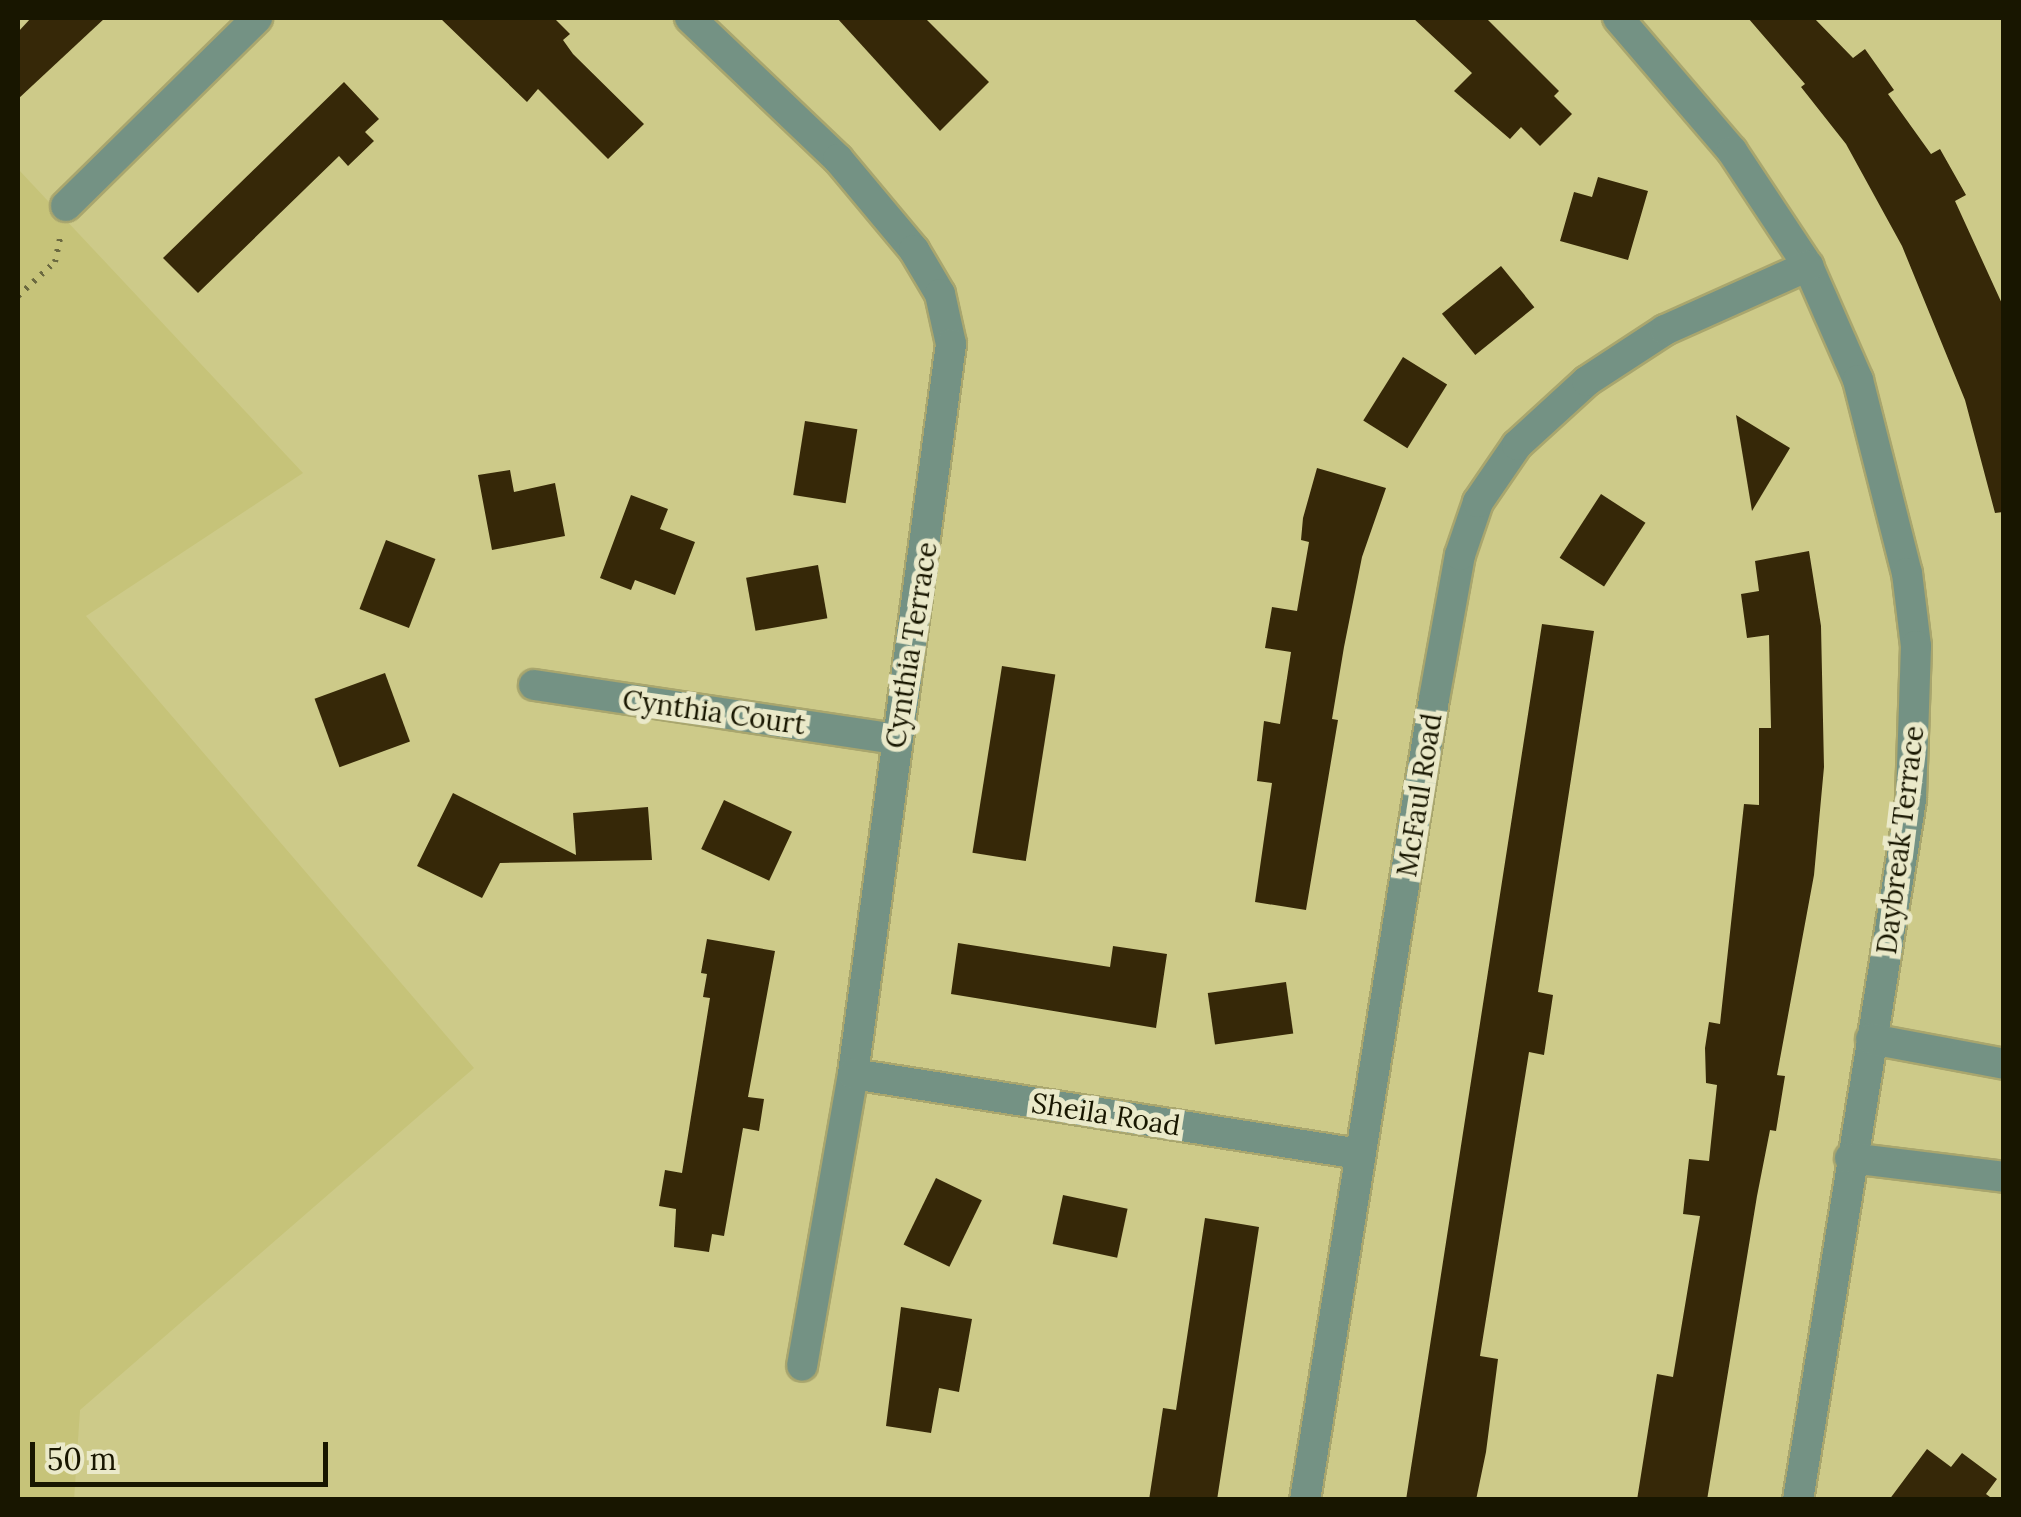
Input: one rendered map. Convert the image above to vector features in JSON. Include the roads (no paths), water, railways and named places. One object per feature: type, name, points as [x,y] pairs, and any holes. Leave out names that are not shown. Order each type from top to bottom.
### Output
[{"type":"street","points":[[66,206],[258,18]]},
{"type":"street","name":"Cynthia Terrace","points":[[690,18],[838,159],[914,250],[940,294],[950,373],[895,739],[853,1074],[802,1366]]},
{"type":"street","name":"Daybreak Terrace","points":[[1618,18],[1732,150],[1808,266],[1858,380],[1886,476],[1916,646],[1911,800],[1850,1158],[1798,1500]]},
{"type":"street","name":"McFaul Road","points":[[1305,1500],[1358,1154],[1460,554],[1478,502],[1516,445],[1587,381],[1665,330],[1808,266]]},
{"type":"street","name":"Cynthia Court","points":[[534,685],[895,739]]},
{"type":"street","points":[[1872,1039],[2004,1064]]},
{"type":"street","name":"Sheila Road","points":[[853,1074],[1358,1154]]},
{"type":"street","points":[[1850,1158],[2004,1177]]}]
